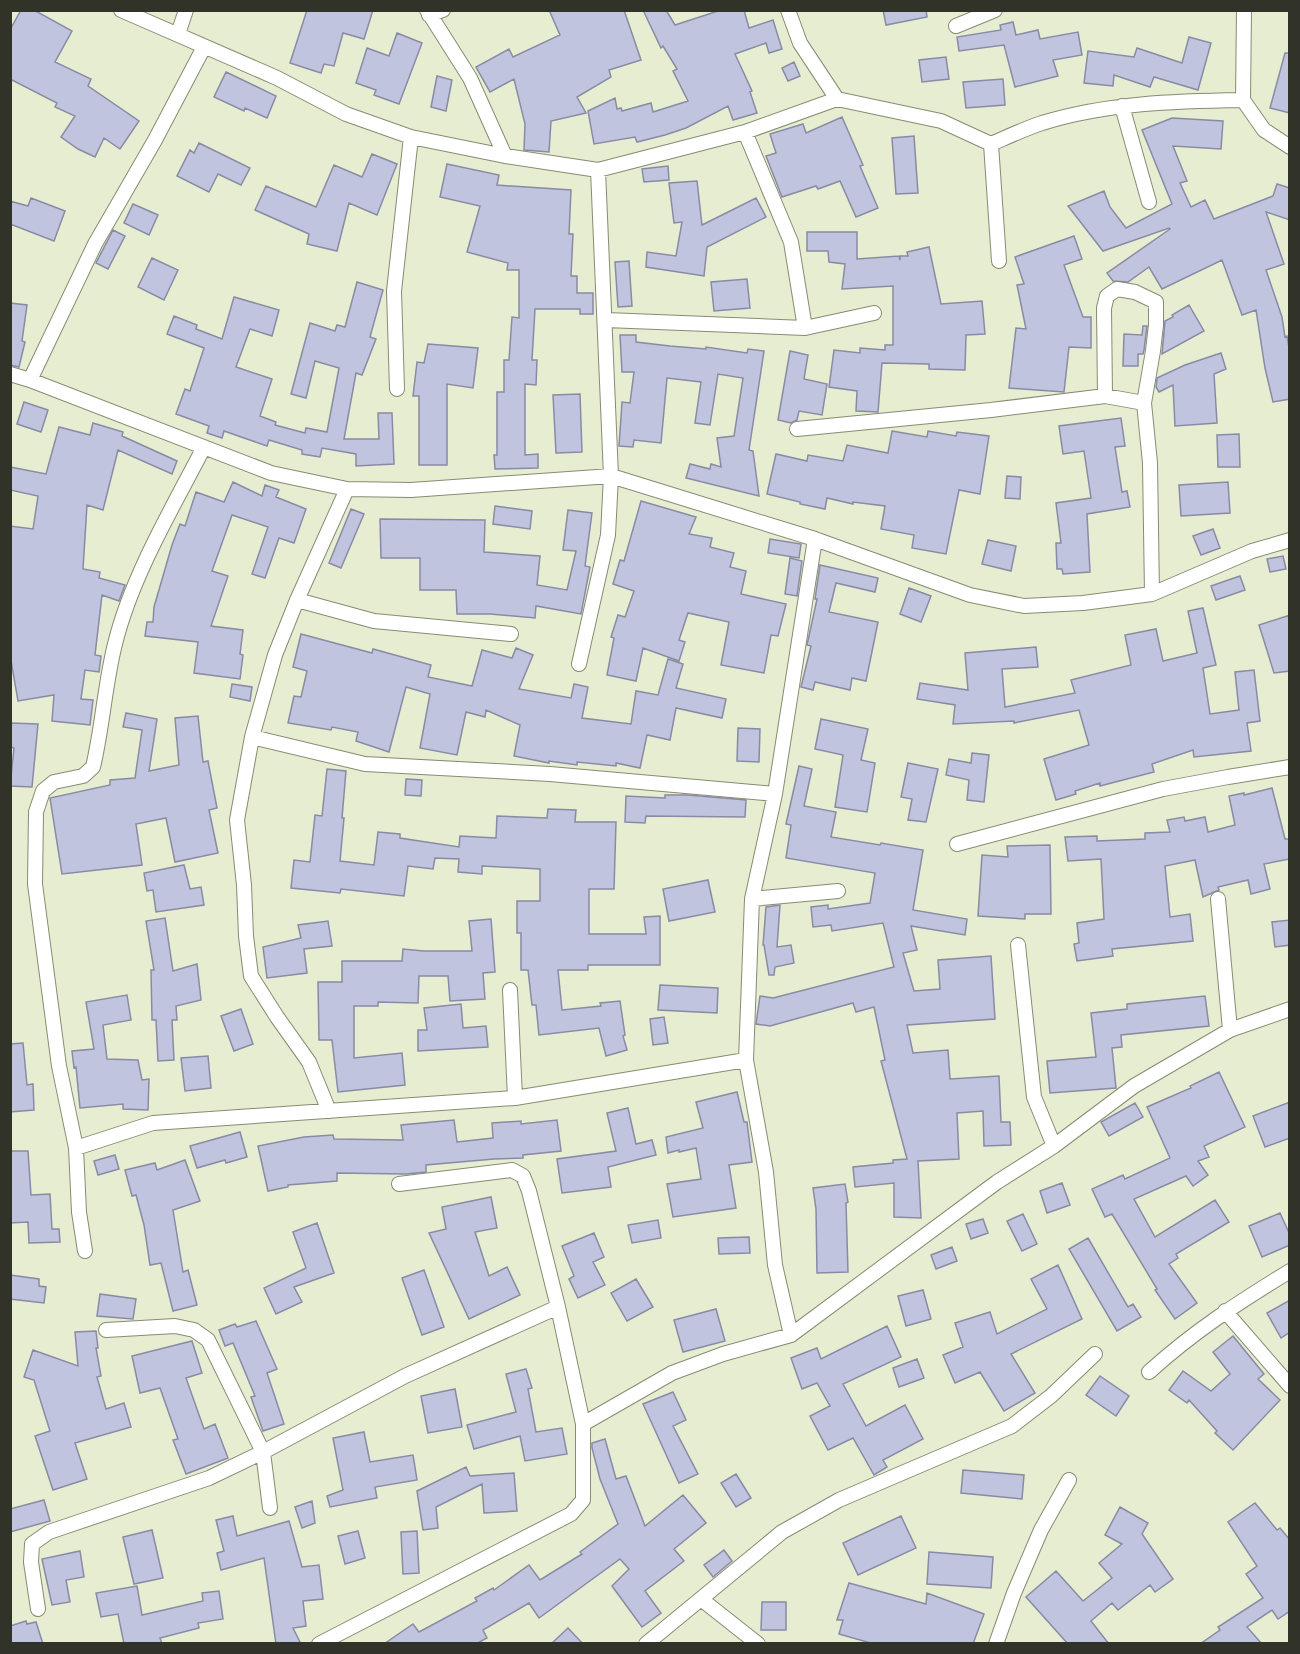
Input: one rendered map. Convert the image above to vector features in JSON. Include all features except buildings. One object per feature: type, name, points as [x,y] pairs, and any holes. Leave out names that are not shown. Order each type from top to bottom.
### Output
[{"type":"street","points":[[121,10],[277,78],[346,114],[411,137],[505,156],[598,170],[745,132],[837,99],[941,122],[991,144],[1042,123],[1122,106],[1169,101],[1243,100]]},
{"type":"street","points":[[178,34],[186,10]]},
{"type":"street","points":[[443,10],[428,13],[470,78],[505,156]]},
{"type":"street","points":[[788,10],[800,44],[837,99]]},
{"type":"street","points":[[956,26],[995,10]]},
{"type":"street","points":[[1244,10],[1243,100],[1264,130],[1290,147]]},
{"type":"street","points":[[30,380],[95,244],[155,140],[204,47]]},
{"type":"street","points":[[1122,106],[1149,202]]},
{"type":"street","points":[[745,132],[791,242],[806,328]]},
{"type":"street","points":[[397,389],[394,291],[411,137]]},
{"type":"street","points":[[991,144],[999,261]]},
{"type":"street","points":[[579,664],[608,535],[611,476],[598,170]]},
{"type":"street","points":[[1105,396],[1104,308],[1107,296],[1117,289],[1135,292],[1156,302],[1150,378],[1144,403],[1150,463],[1152,594]]},
{"type":"street","points":[[606,321],[806,328],[874,314]]},
{"type":"street","points":[[10,374],[271,473],[347,489],[411,490],[611,476],[815,539],[970,595],[1024,606],[1083,603],[1152,594],[1252,550],[1290,540]]},
{"type":"street","points":[[797,429],[992,410],[1105,396],[1144,403]]},
{"type":"street","points":[[85,1251],[79,1212],[76,1148],[59,1066],[35,884],[36,812],[43,791],[54,782],[83,776],[93,767],[115,641],[128,600],[204,447]]},
{"type":"street","points":[[329,1111],[309,1062],[251,976],[237,820],[252,737],[275,655],[347,489]]},
{"type":"street","points":[[791,1335],[775,1264],[766,1172],[746,1060],[752,899],[775,794],[815,539]]},
{"type":"street","points":[[297,600],[374,621],[511,634]]},
{"type":"street","points":[[252,737],[365,764],[550,774],[775,794]]},
{"type":"street","points":[[957,844],[1163,789],[1290,767]]},
{"type":"street","points":[[752,899],[838,891]]},
{"type":"street","points":[[1218,899],[1230,1030]]},
{"type":"street","points":[[1018,945],[1034,1097],[1054,1146]]},
{"type":"street","points":[[510,990],[515,1098]]},
{"type":"street","points":[[583,1424],[672,1373],[723,1354],[791,1335],[997,1182],[1054,1146],[1134,1086],[1230,1030],[1290,1009]]},
{"type":"street","points":[[76,1148],[153,1123],[515,1098],[746,1060]]},
{"type":"street","points":[[319,1644],[571,1514],[583,1500],[583,1424],[558,1307],[529,1191],[523,1176],[512,1170],[399,1184]]},
{"type":"street","points":[[1149,1372],[1178,1345],[1225,1311],[1290,1271]]},
{"type":"street","points":[[38,1609],[31,1562],[32,1544],[49,1532],[209,1478],[263,1452],[405,1376],[558,1307]]},
{"type":"street","points":[[1225,1311],[1290,1386]]},
{"type":"street","points":[[106,1330],[175,1326],[194,1330],[208,1340],[263,1452],[270,1508]]},
{"type":"street","points":[[646,1644],[782,1532],[838,1500],[1012,1426],[1051,1396],[1095,1354]]},
{"type":"street","points":[[996,1644],[1014,1593],[1041,1530],[1069,1480]]},
{"type":"street","points":[[701,1599],[758,1644]]}]
